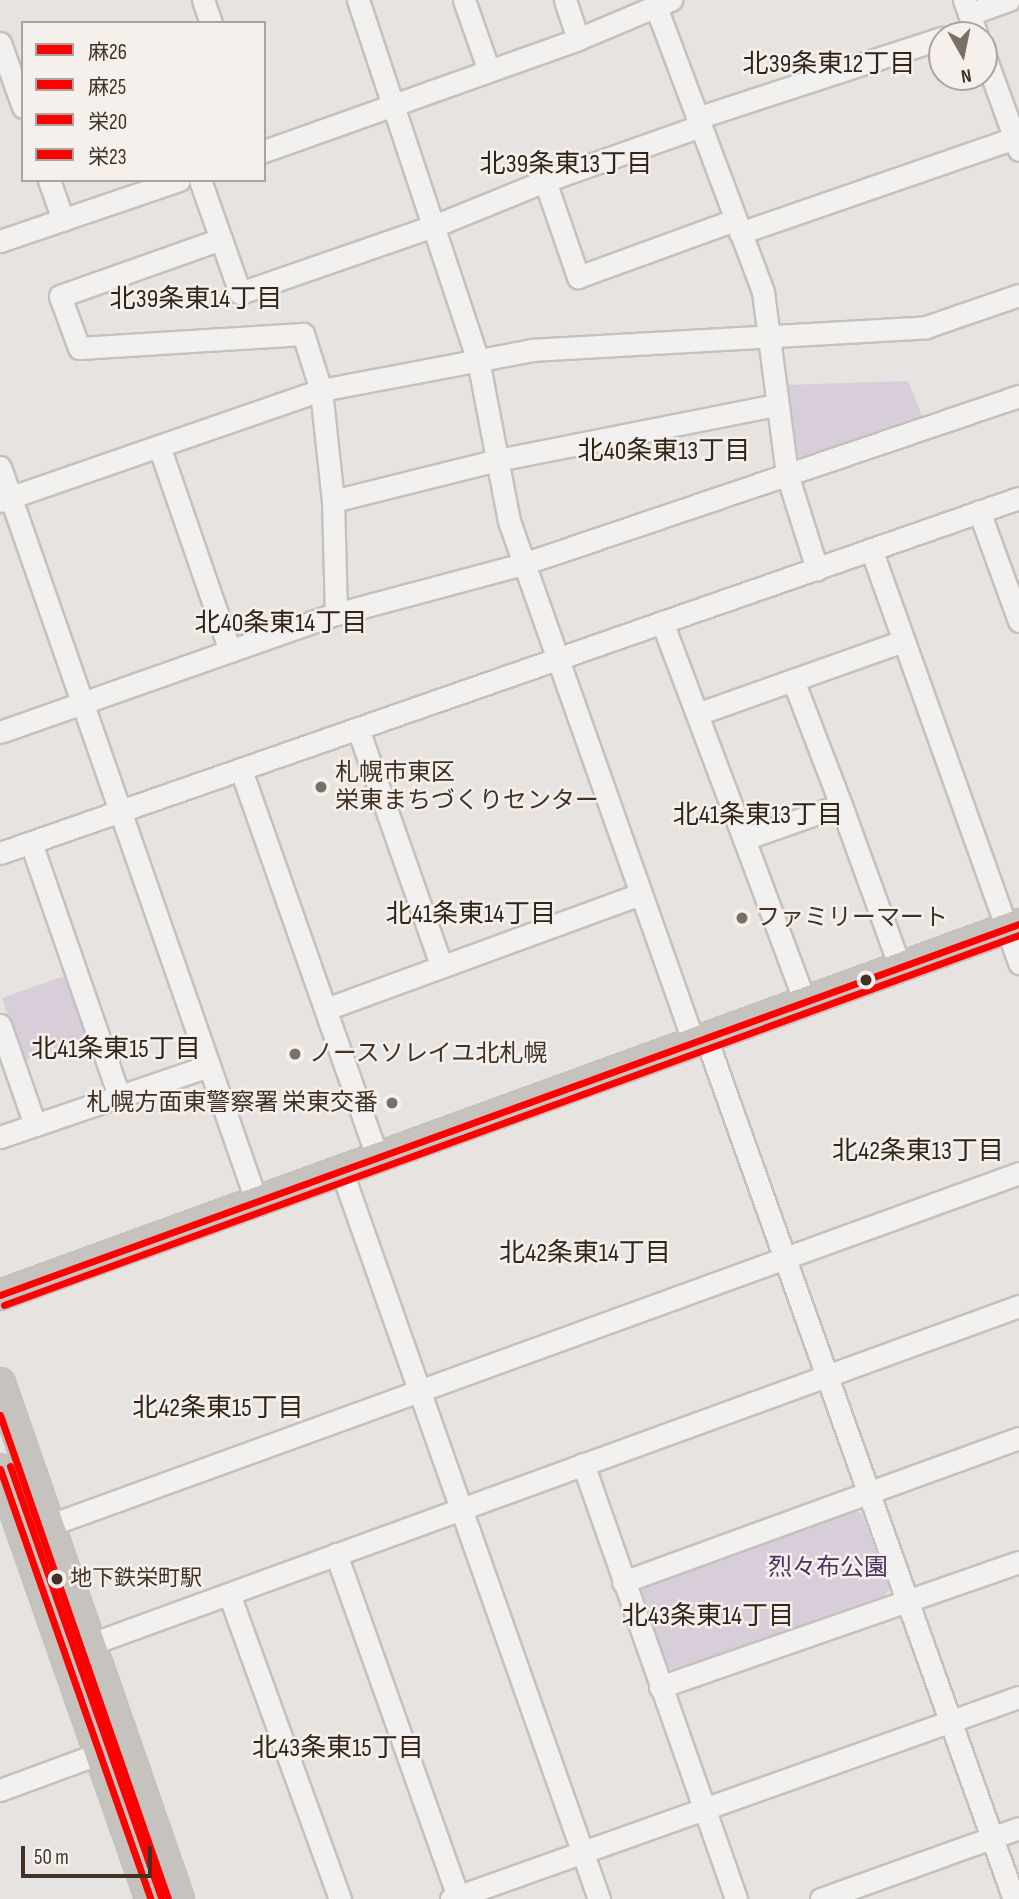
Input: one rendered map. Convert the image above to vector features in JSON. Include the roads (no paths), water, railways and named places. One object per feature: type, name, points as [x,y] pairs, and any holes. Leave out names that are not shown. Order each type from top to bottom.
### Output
[{"type":"main road","points":[[0,1295],[1013,926]]},
{"type":"main road","points":[[0,1383],[50,1525],[79,1649]]},
{"type":"main road","points":[[0,1469],[79,1649],[113,1748],[179,1899]]},
{"type":"main road","points":[[113,1748],[151,1899]]},
{"type":"street","points":[[203,0],[210,21]]},
{"type":"street","points":[[358,0],[478,360],[509,522],[523,564],[640,894],[786,1257],[1014,1899]]},
{"type":"street","points":[[464,0],[489,71]]},
{"type":"street","points":[[565,0],[578,39]]},
{"type":"street","points":[[971,19],[1009,0]]},
{"type":"street","points":[[266,150],[395,107],[664,4],[699,122],[763,292],[788,474],[817,569]]},
{"type":"street","points":[[0,43],[21,101]]},
{"type":"street","points":[[201,182],[240,293],[434,226],[699,122],[928,43]]},
{"type":"street","points":[[545,181],[578,277],[737,227],[1015,133],[998,90]]},
{"type":"street","points":[[50,182],[63,220]]},
{"type":"street","points":[[0,241],[173,182]]},
{"type":"street","points":[[221,239],[60,296],[79,348],[303,334],[321,390],[333,501],[336,614]]},
{"type":"street","points":[[5,499],[321,390],[532,350],[926,327],[1019,295]]},
{"type":"street","points":[[0,732],[336,614],[523,564],[1019,396]]},
{"type":"street","points":[[333,501],[498,460],[777,405]]},
{"type":"street","points":[[159,446],[230,651]]},
{"type":"street","points":[[0,467],[5,499],[82,704],[257,1203]]},
{"type":"street","points":[[0,853],[1019,498]]},
{"type":"street","points":[[979,511],[1019,621]]},
{"type":"street","points":[[872,549],[903,640],[1013,926],[1019,963]]},
{"type":"street","points":[[662,622],[805,1002]]},
{"type":"street","points":[[697,715],[903,640]]},
{"type":"street","points":[[793,680],[900,967]]},
{"type":"street","points":[[358,729],[442,967]]},
{"type":"street","points":[[241,770],[378,1158]]},
{"type":"street","points":[[744,839],[841,805]]},
{"type":"street","points":[[31,843],[118,1096]]},
{"type":"street","points":[[326,1009],[640,894]]},
{"type":"street","points":[[0,1025],[35,1125]]},
{"type":"street","points":[[0,1137],[209,1066]]},
{"type":"street","points":[[342,1172],[599,1899]]},
{"type":"street","points":[[50,1525],[1019,1173]]},
{"type":"street","points":[[79,1649],[1019,1306]]},
{"type":"street","points":[[623,1583],[1019,1438]]},
{"type":"street","points":[[583,1464],[736,1899]]},
{"type":"street","points":[[336,1555],[455,1898],[1019,1698]]},
{"type":"street","points":[[660,1687],[1019,1562]]},
{"type":"street","points":[[229,1594],[340,1899]]},
{"type":"street","points":[[0,1790],[113,1748]]},
{"type":"street","points":[[821,1899],[869,1891],[1019,1828]]},
{"type":"place","name":"札幌市東区 栄東まちづくりセンター","points":[[321,787]]},
{"type":"place","name":"ファミリーマート","points":[[742,918]]},
{"type":"place","name":"ノースソレイユ北札幌","points":[[295,1054]]},
{"type":"place","name":"札幌方面東警察署 栄東交番","points":[[392,1103]]},
{"type":"place","name":"地下鉄栄町駅","points":[[57,1579]]},
{"type":"district","name":"北39条東12丁目","points":[[829,65]]},
{"type":"district","name":"北39条東13丁目","points":[[566,165]]},
{"type":"district","name":"北39条東14丁目","points":[[196,300]]},
{"type":"district","name":"北40条東13丁目","points":[[664,452]]},
{"type":"district","name":"北40条東14丁目","points":[[281,624]]},
{"type":"district","name":"北41条東13丁目","points":[[758,816]]},
{"type":"district","name":"北41条東14丁目","points":[[471,915]]},
{"type":"district","name":"北41条東15丁目","points":[[116,1050]]},
{"type":"district","name":"北42条東13丁目","points":[[918,1152]]},
{"type":"district","name":"北42条東14丁目","points":[[585,1254]]},
{"type":"district","name":"北42条東15丁目","points":[[218,1409]]},
{"type":"district","name":"北43条東14丁目","points":[[708,1617]]},
{"type":"district","name":"北43条東15丁目","points":[[338,1749]]},
{"type":"park label","name":"烈々布公園","points":[[828,1568]]}]
